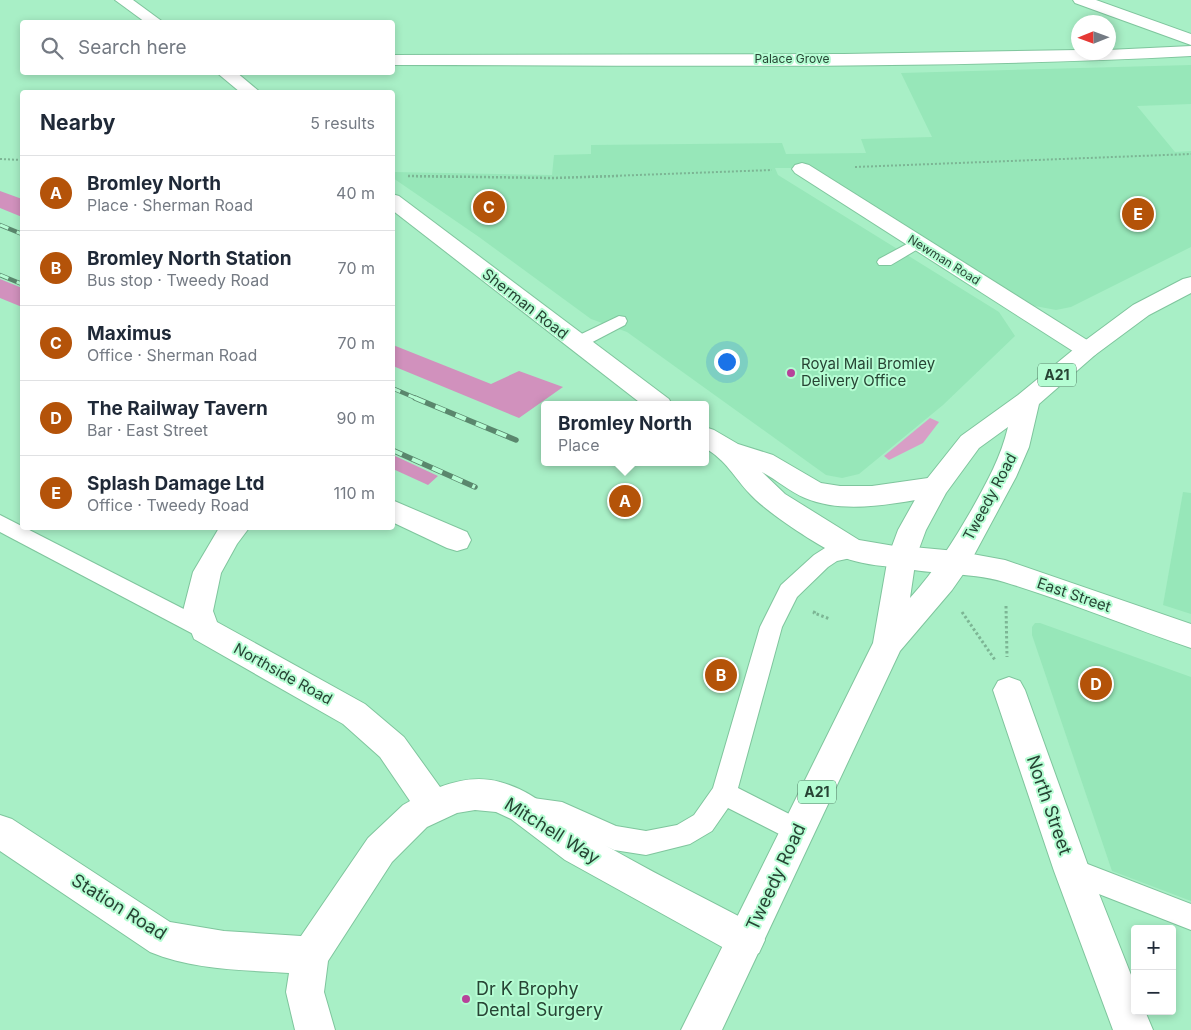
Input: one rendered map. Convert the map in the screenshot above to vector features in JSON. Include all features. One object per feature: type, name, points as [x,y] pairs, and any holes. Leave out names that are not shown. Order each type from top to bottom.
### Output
[{"type":"street","points":[[124,0],[152,20]]},
{"type":"street","points":[[1081,0],[1191,40]]},
{"type":"street","name":"Palace Grove","points":[[395,60],[834,59],[1112,55],[1191,51]]},
{"type":"street","points":[[228,75],[248,90]]},
{"type":"street","name":"Newman Road","points":[[802,169],[1086,350]]},
{"type":"street","name":"Sherman Road","points":[[395,202],[576,344],[654,401]]},
{"type":"street","name":"Tweedy Road","points":[[888,643],[902,557],[912,530],[935,487],[970,442],[1027,401],[1086,350],[1141,310],[1191,284]]},
{"type":"street","name":"Tweedy Road","points":[[701,1030],[888,643],[949,572],[1003,477],[1016,447],[1027,401]]},
{"type":"street","points":[[709,438],[729,450],[764,462],[784,472],[814,491],[840,496],[872,496],[935,487]]},
{"type":"street","points":[[729,450],[759,487],[775,501],[853,550],[902,557],[949,572]]},
{"type":"street","points":[[395,511],[457,540]]},
{"type":"street","points":[[205,630],[198,611],[207,572],[227,537],[233,530]]},
{"type":"street","name":"East Street","points":[[949,572],[1005,571],[1191,636]]},
{"type":"street","name":"Northside Road","points":[[205,630],[354,714],[392,747],[433,806]]},
{"type":"street","name":"North Street","points":[[1008,690],[1072,871],[1133,1030]]},
{"type":"street","name":"Mitchell Way","points":[[316,1030],[305,992],[310,955],[380,850],[415,816],[453,798],[475,794],[499,797],[523,808],[577,848],[746,940]]},
{"type":"street","name":"Station Road","points":[[0,831],[163,939],[224,950],[310,955]]},
{"type":"lane","points":[[885,262],[918,243]]},
{"type":"lane","points":[[576,344],[619,321]]},
{"type":"lane","points":[[0,523],[205,630]]},
{"type":"lane","points":[[523,808],[562,814],[614,838],[646,843],[681,836],[703,822],[724,793],[771,628],[790,591],[821,561],[832,554],[853,550]]},
{"type":"lane","points":[[724,793],[798,831]]},
{"type":"lane","points":[[1072,871],[1191,917]]},
{"type":"path","points":[[0,159],[20,160]]},
{"type":"path","points":[[1005,571],[1008,690]]},
{"type":"path","points":[[949,572],[969,624],[991,652],[1008,690]]},
{"type":"shaded area","points":[[1191,65],[1191,104],[1137,106],[1175,152],[1191,151],[1191,247],[1071,307],[1056,310],[1035,306],[811,168],[775,168],[778,175],[999,312],[1015,336],[943,405],[859,474],[842,478],[826,475],[627,332],[591,319],[479,237],[395,179],[395,172],[552,175],[554,155],[591,154],[591,145],[782,143],[786,154],[866,153],[861,139],[932,137],[901,73]]},
{"type":"shaded area","points":[[0,191],[20,198],[20,216],[0,208]]},
{"type":"shaded area","points":[[0,279],[20,287],[20,306],[0,298]]},
{"type":"shaded area","points":[[395,346],[491,384],[519,371],[563,387],[519,418],[395,367]]},
{"type":"shaded area","points":[[930,418],[939,422],[923,443],[889,460],[884,456]]},
{"type":"shaded area","points":[[395,456],[438,476],[428,485],[395,470]]},
{"type":"shaded area","points":[[1183,492],[1191,493],[1191,614],[1163,605]]},
{"type":"shaded area","points":[[1035,623],[1040,623],[1191,677],[1191,901],[1112,871],[1032,635],[1032,627]]},
{"type":"railway","points":[[0,225],[20,233]]},
{"type":"railway","points":[[0,275],[20,283]]},
{"type":"railway","points":[[395,389],[418,399]]},
{"type":"railway","points":[[415,398],[516,440]]},
{"type":"railway","points":[[395,451],[475,487]]},
{"type":"place","name":"Maximus","points":[[489,207]]},
{"type":"place","name":"Splash Damage Ltd","points":[[1138,214]]},
{"type":"place","name":"Royal Mail Bromley Delivery Office","points":[[791,373]]},
{"type":"place","name":"Bromley North","points":[[625,501]]},
{"type":"place","name":"Bromley North Station","points":[[721,675]]},
{"type":"place","name":"The Railway Tavern","points":[[1096,684]]},
{"type":"place","name":"Dr K Brophy Dental Surgery","points":[[466,999]]}]
